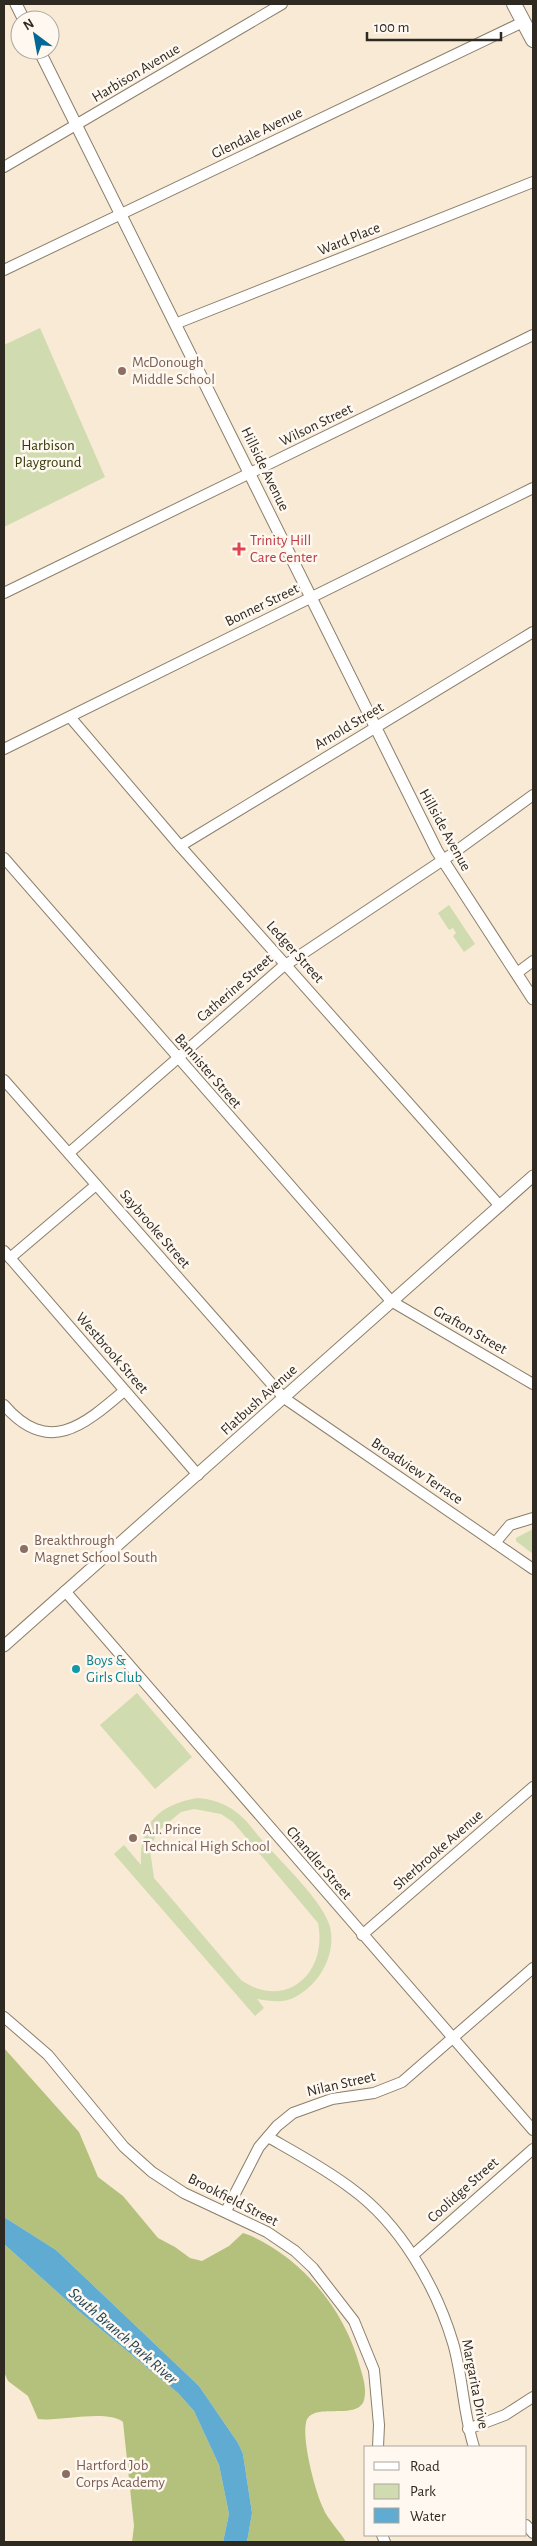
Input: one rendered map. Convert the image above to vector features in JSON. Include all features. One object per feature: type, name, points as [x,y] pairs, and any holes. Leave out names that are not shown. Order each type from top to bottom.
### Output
[{"type":"main road","points":[[514,4],[533,40]]},
{"type":"street","name":"Harbison Avenue","points":[[4,167],[282,4]]},
{"type":"street","name":"Glendale Avenue","points":[[4,270],[523,22]]},
{"type":"street","name":"Hillside Avenue","points":[[44,60],[442,861],[533,999]]},
{"type":"street","name":"Ward Place","points":[[176,324],[533,182]]},
{"type":"street","name":"Wilson Street","points":[[4,593],[533,335]]},
{"type":"street","name":"Bonner Street","points":[[4,749],[533,488]]},
{"type":"street","name":"Arnold Street","points":[[180,846],[533,632]]},
{"type":"street","name":"Ledger Street","points":[[70,717],[180,846],[500,1206]]},
{"type":"street","name":"Catherine Street","points":[[69,1153],[286,964],[442,861],[533,795]]},
{"type":"street","name":"Bannister Street","points":[[4,858],[391,1301]]},
{"type":"street","points":[[516,974],[533,960]]},
{"type":"street","name":"Saybrooke Street","points":[[4,1080],[284,1398]]},
{"type":"street","name":"Flatbush Avenue","points":[[4,1646],[533,1176]]},
{"type":"street","points":[[7,1255],[96,1185]]},
{"type":"street","name":"Westbrook Street","points":[[7,1255],[198,1474]]},
{"type":"street","name":"Grafton Street","points":[[391,1301],[533,1384]]},
{"type":"street","points":[[4,1405],[20,1422],[38,1432],[61,1432],[97,1414],[124,1391]]},
{"type":"street","name":"Broadview Terrace","points":[[284,1398],[533,1569]]},
{"type":"street","points":[[495,1543],[510,1525],[533,1518]]},
{"type":"street","name":"Chandler Street","points":[[65,1592],[533,2130]]},
{"type":"street","name":"Sherbrooke Avenue","points":[[362,1935],[533,1787]]},
{"type":"street","name":"Nilan Street","points":[[226,2211],[259,2147],[277,2126],[306,2106],[332,2099],[374,2093],[402,2082],[533,1968]]},
{"type":"street","name":"Brookfield Street","points":[[4,2017],[48,2056],[119,2141],[138,2160],[184,2193],[226,2211],[267,2232],[295,2250],[329,2286],[354,2321],[374,2370],[379,2425],[378,2446]]},
{"type":"street","name":"Margarita Drive","points":[[268,2137],[327,2171],[354,2190],[377,2212],[413,2255],[436,2298],[453,2344],[468,2429],[474,2446]]},
{"type":"street","name":"Coolidge Street","points":[[413,2255],[533,2148]]},
{"type":"street","points":[[468,2429],[505,2415],[533,2397]]},
{"type":"green space","name":"Harbison Playground","points":[[40,328],[105,477],[4,527],[4,345]]},
{"type":"green space","points":[[449,905],[475,944],[464,952],[453,936],[456,933],[453,928],[449,930],[438,913]]},
{"type":"green space","points":[[533,1529],[533,1554],[516,1541],[516,1538]]},
{"type":"green space","points":[[137,1693],[192,1757],[155,1789],[100,1725]]},
{"type":"green space","points":[[197,1798],[213,1800],[227,1806],[240,1815],[311,1894],[326,1917],[330,1927],[331,1949],[328,1959],[317,1979],[301,1994],[291,1999],[270,2001],[257,1999],[264,2008],[255,2016],[114,1854],[124,1845],[141,1865],[143,1838],[148,1828],[162,1811],[183,1801]],"holes":[[[194,1809],[221,1814],[233,1822],[318,1923],[319,1941],[317,1957],[310,1971],[300,1982],[288,1989],[273,1991],[258,1989],[241,1980],[154,1878],[150,1850],[157,1832],[181,1812]]]},
{"type":"green space","points":[[4,2048],[79,2132],[98,2177],[123,2196],[158,2238],[190,2258],[202,2261],[229,2246],[243,2233],[249,2235],[269,2245],[304,2272],[333,2307],[353,2346],[364,2383],[364,2400],[360,2406],[353,2410],[325,2411],[309,2416],[305,2431],[310,2466],[320,2500],[328,2517],[346,2542],[247,2542],[252,2513],[243,2454],[238,2443],[199,2386],[56,2250],[4,2217]]},
{"type":"green space","points":[[4,2244],[75,2308],[178,2393],[194,2411],[219,2465],[229,2514],[223,2542],[132,2542],[134,2526],[123,2422],[106,2416],[38,2419],[28,2396],[8,2381],[4,2372]]},
{"type":"water","name":"South Branch Park River","points":[[4,2217],[56,2250],[199,2386],[238,2443],[243,2454],[252,2513],[247,2542],[223,2542],[229,2514],[219,2465],[194,2411],[178,2393],[75,2308],[4,2244]]},
{"type":"place","name":"McDonough Middle School","points":[[122,371]]},
{"type":"place","name":"Trinity Hill Care Center","points":[[239,549]]},
{"type":"place","name":"Breakthrough Magnet School South","points":[[24,1549]]},
{"type":"place","name":"Boys & Girls Club","points":[[76,1669]]},
{"type":"place","name":"A.I. Prince Technical High School","points":[[133,1838]]},
{"type":"place","name":"Hartford Job Corps Academy","points":[[66,2474]]}]
